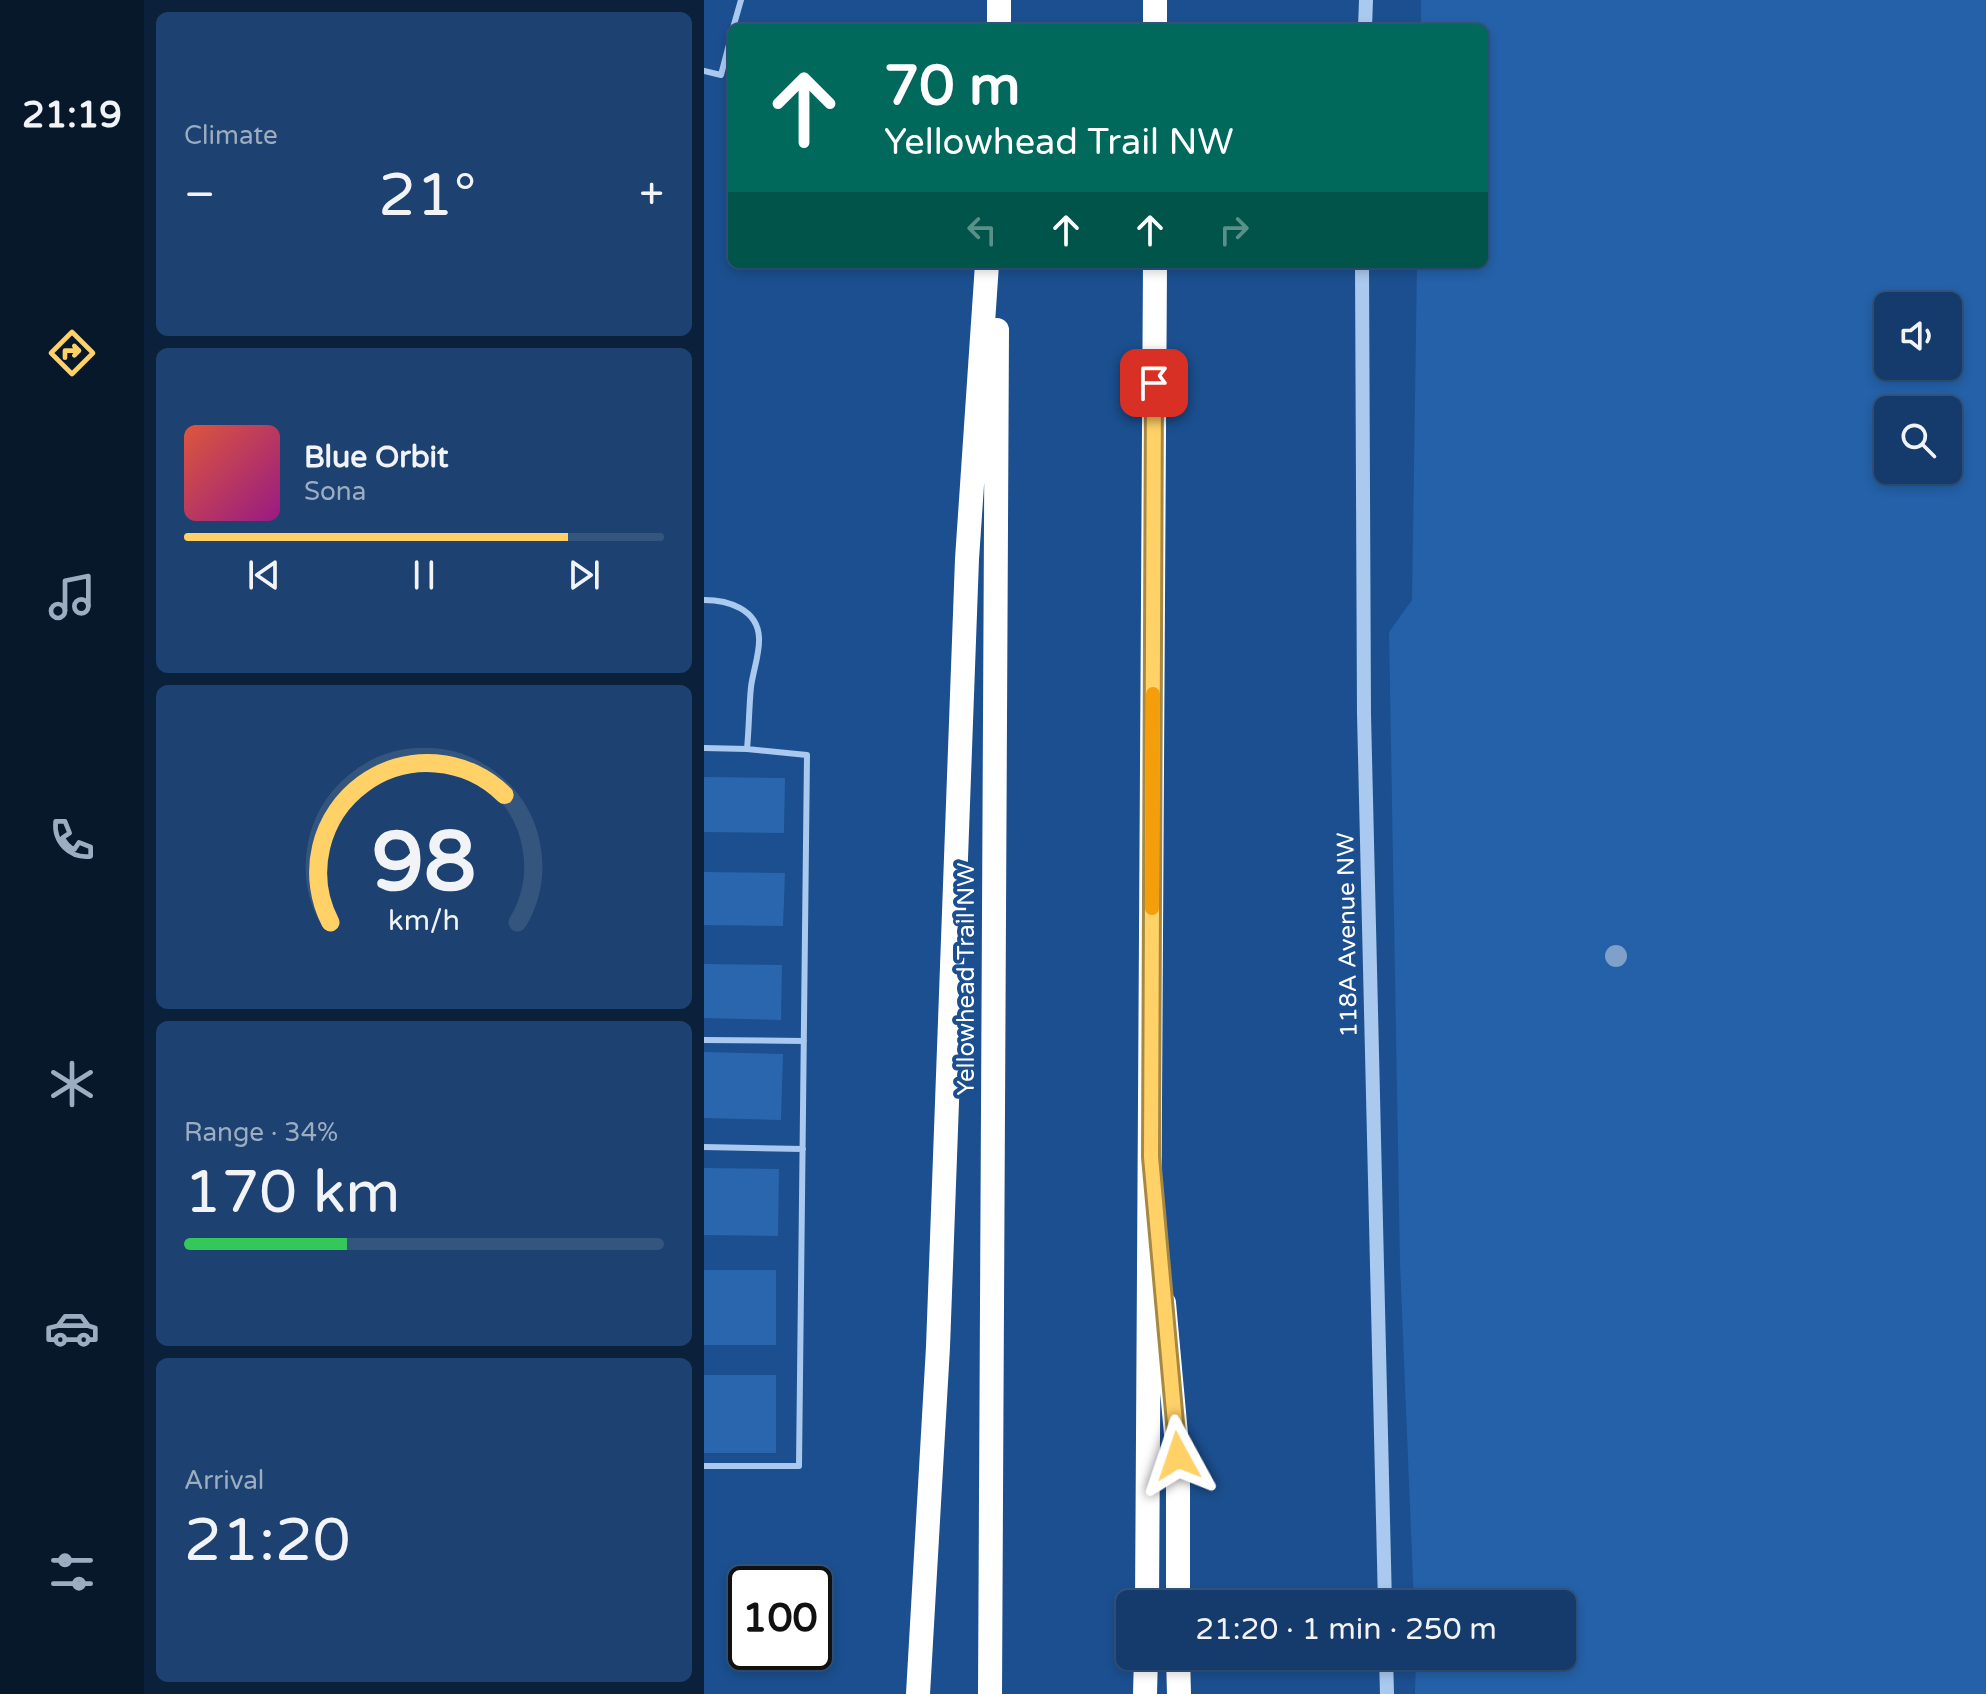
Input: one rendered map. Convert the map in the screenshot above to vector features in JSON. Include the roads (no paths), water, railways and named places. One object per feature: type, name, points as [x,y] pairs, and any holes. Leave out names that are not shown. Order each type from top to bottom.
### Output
[{"type":"highway","points":[[999,0],[999,24]]},
{"type":"highway","points":[[1155,0],[1155,24]]},
{"type":"highway","points":[[918,1694],[938,1347],[967,559],[987,268]]},
{"type":"highway","name":"Yellowhead Trail NW","points":[[990,1694],[998,268]]},
{"type":"highway","points":[[1147,1590],[1155,268]]},
{"type":"highway","points":[[1151,1157],[1178,1456],[1178,1590]]},
{"type":"highway","points":[[906,1694],[927,1523]]},
{"type":"highway","points":[[1145,1694],[1146,1670]]},
{"type":"highway","points":[[1178,1670],[1179,1694]]},
{"type":"street","points":[[1365,24],[1366,0]]},
{"type":"street","name":"118A Avenue NW","points":[[1362,268],[1364,714],[1385,1590]]},
{"type":"street","points":[[1386,1670],[1387,1694]]},
{"type":"lane","points":[[735,24],[741,0]]},
{"type":"lane","points":[[704,71],[721,75],[728,49]]},
{"type":"lane","points":[[704,600],[719,600],[741,607],[754,619],[759,637],[747,749]]},
{"type":"lane","points":[[704,748],[807,755],[799,1466],[704,1466]]},
{"type":"lane","points":[[704,1040],[804,1041]]},
{"type":"lane","points":[[704,1147],[803,1149]]}]
